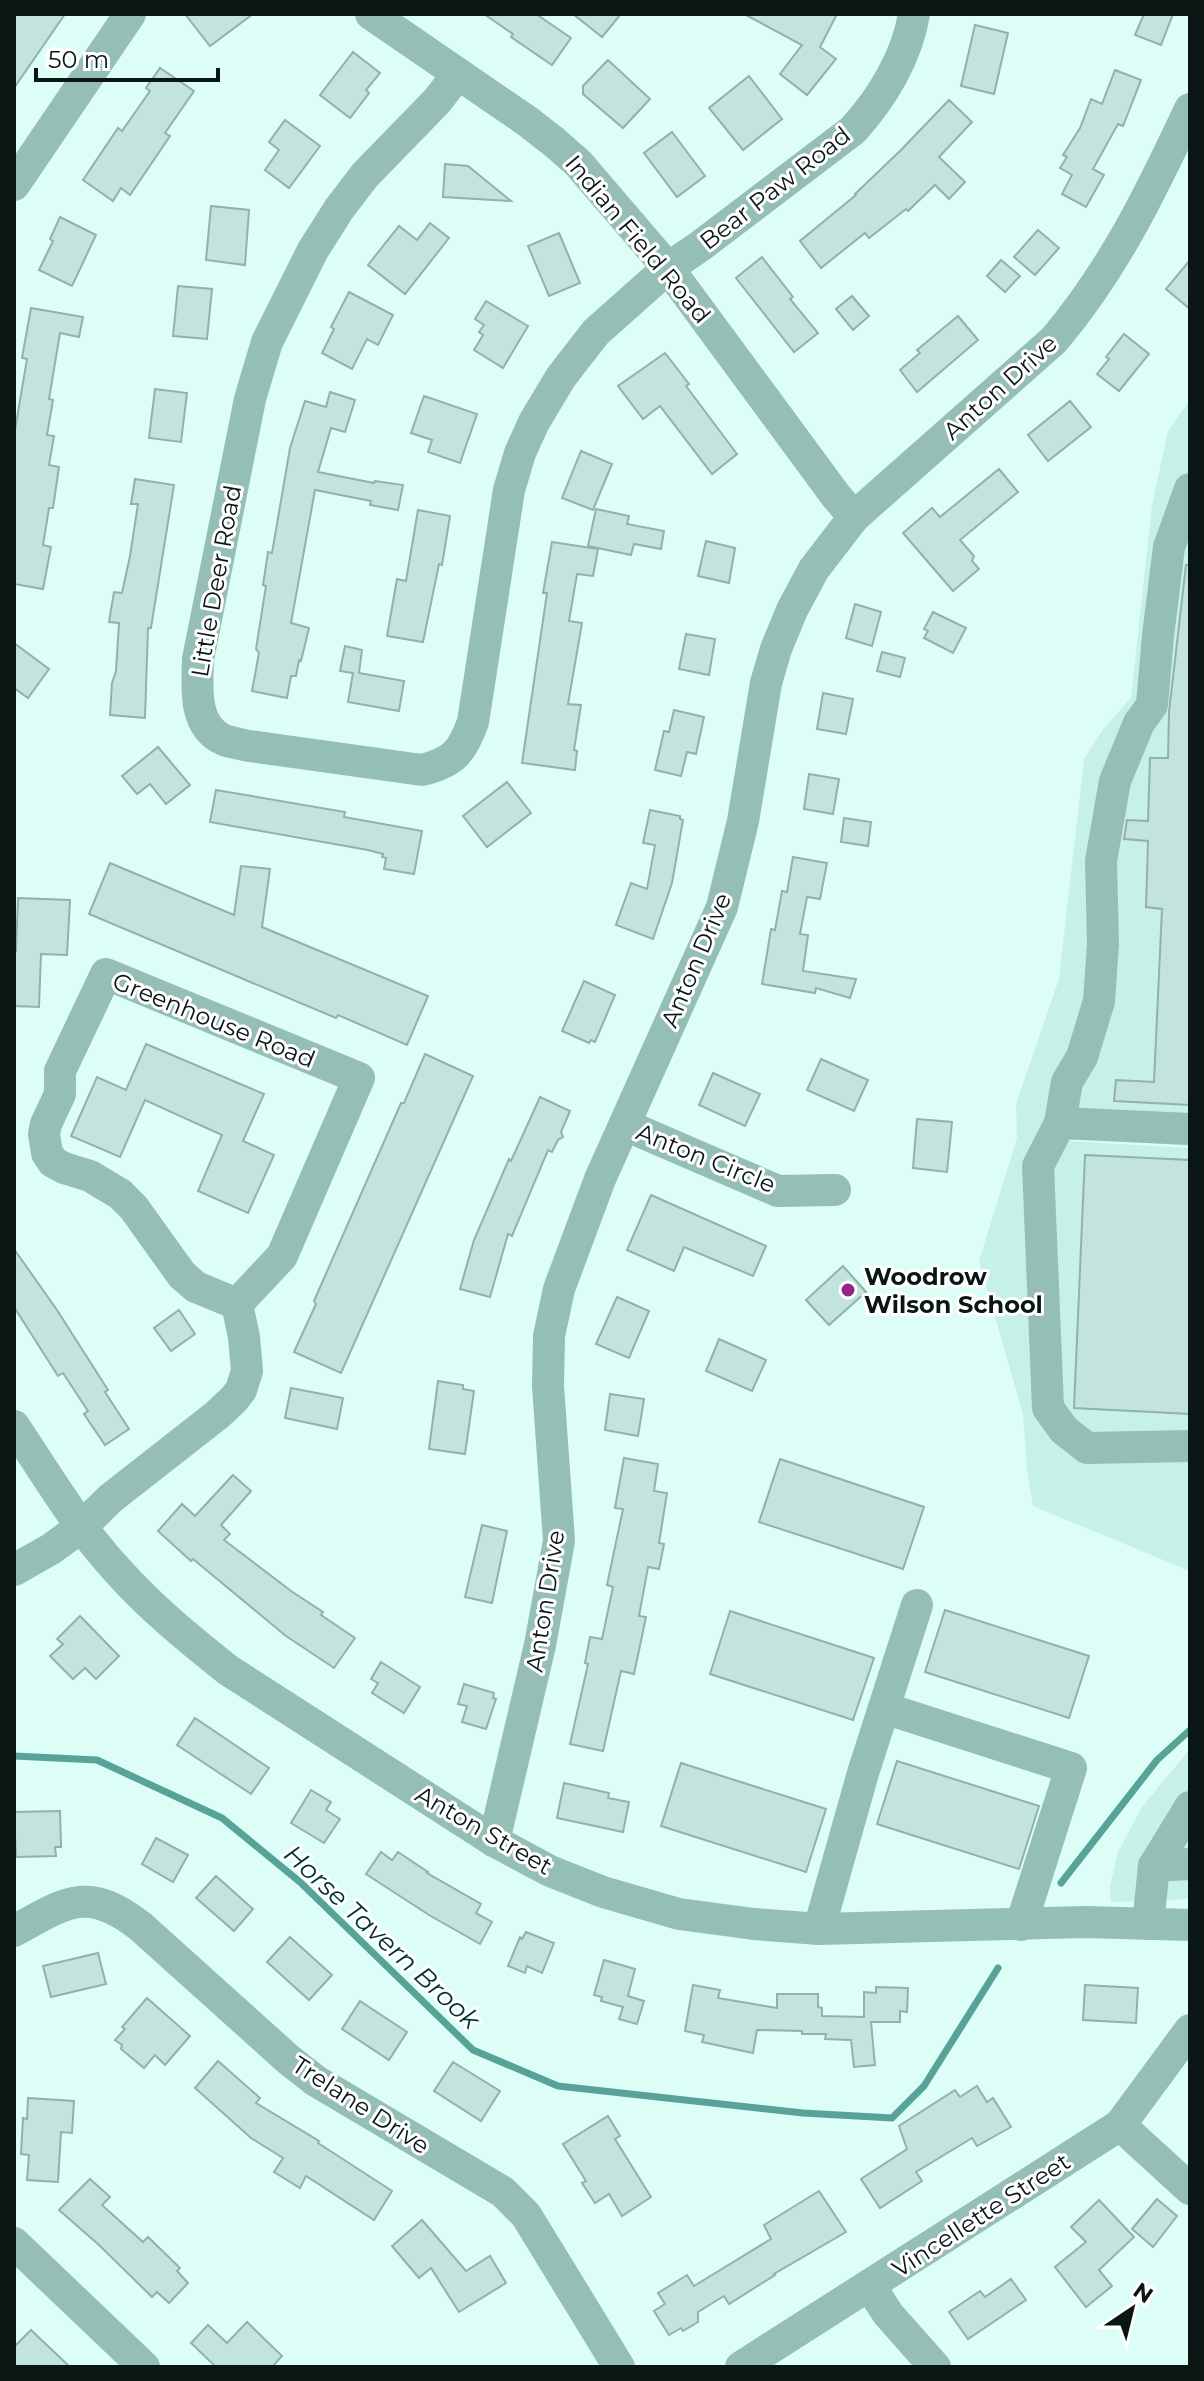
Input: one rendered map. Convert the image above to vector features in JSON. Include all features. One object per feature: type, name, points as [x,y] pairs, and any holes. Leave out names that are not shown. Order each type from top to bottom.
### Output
[{"type":"street","points":[[14,185],[130,14]]},
{"type":"street","name":"Indian Field Road","points":[[371,14],[554,142],[578,163],[668,268],[854,517]]},
{"type":"street","name":"Bear Paw Road","points":[[668,268],[853,130],[885,87],[904,49],[914,14]]},
{"type":"street","name":"Little Deer Road","points":[[458,74],[437,101],[365,175],[339,209],[313,250],[267,342],[250,399],[198,659],[199,710],[205,725],[223,739],[249,746],[422,770],[441,766],[455,756],[466,741],[473,722],[502,525],[520,453],[534,422],[578,353],[604,324],[668,268]]},
{"type":"street","name":"Anton Drive","points":[[494,1841],[540,1645],[559,1541],[548,1386],[549,1336],[559,1289],[578,1233],[722,907],[743,821],[766,683],[776,649],[814,569],[854,517],[1065,328],[1091,293],[1143,209],[1190,109]]},
{"type":"street","points":[[1190,489],[1169,547],[1152,705],[1139,723],[1115,781],[1101,861],[1103,944],[1099,1001],[1082,1057],[1067,1082],[1060,1123],[1038,1166],[1048,1408],[1064,1430],[1087,1448],[1190,1446]]},
{"type":"street","name":"Greenhouse Road","points":[[106,974],[359,1078],[282,1256],[237,1304],[196,1287],[182,1275],[134,1208],[120,1194],[90,1176],[53,1162],[47,1153],[44,1134],[60,1094],[60,1071],[106,974]]},
{"type":"street","points":[[1060,1123],[1190,1129]]},
{"type":"street","name":"Anton Circle","points":[[625,1125],[778,1191],[835,1190]]},
{"type":"street","points":[[14,1570],[81,1527],[111,1498],[217,1415],[241,1390],[247,1371],[237,1304]]},
{"type":"street","name":"Anton Street","points":[[14,1426],[81,1527],[116,1570],[187,1638],[228,1670],[494,1841],[550,1871],[603,1892],[679,1914],[754,1924],[819,1929],[1086,1922],[1190,1925]]},
{"type":"street","points":[[819,1929],[917,1605]]},
{"type":"street","points":[[884,1708],[1071,1768],[1021,1925]]},
{"type":"street","points":[[1148,1924],[1154,1866],[1190,1807]]},
{"type":"street","points":[[1154,1866],[1190,1864]]},
{"type":"street","name":"Trelane Drive","points":[[14,1931],[56,1907],[77,1901],[98,1903],[120,1911],[316,2081],[503,2192],[526,2215],[619,2367]]},
{"type":"street","name":"Vincellette Street","points":[[741,2367],[1120,2125],[1190,2030]]},
{"type":"street","points":[[1120,2125],[1190,2189]]},
{"type":"street","points":[[14,2243],[144,2367]]},
{"type":"street","points":[[870,2286],[888,2314],[935,2367]]},
{"type":"shaded area","points":[[1190,400],[1190,1146],[1095,1139],[1049,1140],[1190,1148],[1190,1571],[1033,1506],[1023,1414],[979,1261],[1017,1138],[1016,1104],[1059,979],[1084,759],[1104,728],[1131,698],[1152,505],[1168,431]]},
{"type":"shaded area","points":[[1190,1749],[1190,1899],[1111,1902],[1110,1887],[1118,1852],[1142,1807]]},
{"type":"building","points":[[14,14],[65,14],[14,88]]},
{"type":"building","points":[[185,14],[253,14],[210,46]]},
{"type":"building","points":[[484,14],[536,14],[571,38],[552,65]]},
{"type":"building","points":[[573,14],[621,14],[602,37]]},
{"type":"building","points":[[744,14],[837,14],[820,47],[836,59],[807,95],[780,74],[802,45]]},
{"type":"building","points":[[1144,14],[1173,14],[1161,45],[1135,35]]},
{"type":"building","points":[[975,25],[1008,33],[994,94],[961,86]]},
{"type":"building","points":[[353,52],[380,73],[350,118],[320,95]]},
{"type":"building","points":[[608,60],[650,99],[623,128],[583,94],[583,86]]},
{"type":"building","points":[[160,68],[194,91],[165,133],[170,136],[130,195],[121,188],[113,201],[83,180],[118,128],[122,131],[150,91],[146,88]]},
{"type":"building","points":[[1115,70],[1141,80],[1123,126],[1118,124],[1093,169],[1104,175],[1086,207],[1062,194],[1072,175],[1060,168],[1067,157],[1063,155],[1080,128],[1091,99],[1102,104]]},
{"type":"building","points":[[749,76],[782,119],[743,150],[709,108]]},
{"type":"building","points":[[949,100],[972,122],[939,157],[965,182],[949,199],[935,185],[908,211],[906,209],[869,238],[865,233],[821,268],[800,241],[856,195]]},
{"type":"building","points":[[285,120],[320,146],[289,188],[265,170],[279,150],[269,142]]},
{"type":"building","points":[[672,132],[705,176],[677,197],[644,153]]},
{"type":"building","points":[[445,164],[468,166],[511,201],[443,197]]},
{"type":"building","points":[[211,206],[249,210],[245,265],[206,260]]},
{"type":"building","points":[[60,217],[96,235],[72,286],[39,270]]},
{"type":"building","points":[[430,223],[449,238],[405,294],[368,265],[399,226],[417,240]]},
{"type":"building","points":[[1038,230],[1059,248],[1035,275],[1014,257]]},
{"type":"building","points":[[559,233],[580,283],[549,296],[528,246]]},
{"type":"building","points":[[762,257],[818,333],[794,352],[736,278]]},
{"type":"building","points":[[1001,260],[1020,276],[1005,292],[987,276]]},
{"type":"building","points":[[1190,260],[1190,309],[1166,289]]},
{"type":"building","points":[[178,286],[212,289],[207,339],[173,336]]},
{"type":"building","points":[[349,292],[393,315],[378,345],[367,339],[352,369],[322,353]]},
{"type":"building","points":[[852,296],[869,316],[853,330],[836,309]]},
{"type":"building","points":[[486,301],[528,326],[503,368],[474,350],[483,335],[479,332],[484,325],[475,319]]},
{"type":"building","points":[[31,308],[83,317],[79,337],[60,333],[49,399],[53,400],[47,435],[54,436],[49,465],[59,467],[43,545],[51,547],[43,589],[14,584],[14,436],[27,359],[22,358]]},
{"type":"building","points":[[958,316],[978,340],[917,392],[900,370],[920,353],[917,350]]},
{"type":"building","points":[[1124,334],[1149,354],[1119,391],[1097,374]]},
{"type":"building","points":[[665,353],[737,454],[712,474],[660,406],[643,419],[618,386]]},
{"type":"building","points":[[155,389],[187,393],[181,442],[149,438]]},
{"type":"building","points":[[330,392],[355,400],[345,432],[331,428],[318,472],[374,483],[403,485],[398,510],[370,505],[371,501],[315,490],[291,623],[309,628],[301,661],[296,676],[291,676],[287,698],[252,691],[259,653],[256,649],[268,552],[272,553],[290,448],[305,401],[326,407]]},
{"type":"building","points":[[424,396],[477,414],[460,463],[428,452],[432,440],[411,433]]},
{"type":"building","points":[[1070,401],[1091,427],[1048,461],[1028,435]]},
{"type":"building","points":[[581,451],[612,464],[593,510],[562,498]]},
{"type":"building","points":[[999,469],[1018,492],[960,540],[974,556],[972,561],[979,569],[953,591],[903,533],[932,508],[940,517]]},
{"type":"building","points":[[135,479],[174,485],[151,628],[148,628],[145,718],[110,715],[119,623],[109,622],[114,592],[122,593],[130,556],[138,504],[131,504]]},
{"type":"building","points":[[596,509],[629,516],[627,524],[664,531],[661,549],[634,544],[631,555],[588,546]]},
{"type":"building","points":[[418,510],[450,516],[442,565],[439,564],[423,642],[387,636],[397,579],[406,581]]},
{"type":"building","points":[[706,541],[735,548],[729,583],[698,576]]},
{"type":"building","points":[[552,542],[598,549],[593,576],[577,574],[569,621],[582,623],[568,704],[581,705],[574,750],[577,751],[575,770],[522,763]]},
{"type":"building","points":[[1186,565],[1190,565],[1190,1105],[1114,1101],[1116,1080],[1154,1082],[1162,909],[1146,907],[1148,841],[1124,839],[1127,820],[1148,821],[1150,758],[1168,758],[1169,712]]},
{"type":"building","points":[[855,604],[881,612],[872,646],[846,638]]},
{"type":"building","points":[[933,612],[966,628],[953,653],[924,638],[928,631],[924,629]]},
{"type":"building","points":[[686,634],[715,639],[709,675],[679,669]]},
{"type":"building","points":[[14,643],[49,669],[28,698],[14,688]]},
{"type":"building","points":[[345,646],[362,650],[359,673],[404,681],[399,711],[348,702],[353,673],[340,671]]},
{"type":"building","points":[[882,652],[905,658],[900,677],[877,671]]},
{"type":"building","points":[[823,693],[853,699],[846,734],[817,729]]},
{"type":"building","points":[[674,710],[704,717],[696,754],[687,752],[681,776],[655,770],[664,731],[669,732]]},
{"type":"building","points":[[158,747],[190,785],[166,804],[150,784],[137,794],[122,776]]},
{"type":"building","points":[[809,774],[839,779],[833,814],[804,809]]},
{"type":"building","points":[[507,782],[531,813],[487,847],[463,816]]},
{"type":"building","points":[[216,790],[345,812],[344,817],[422,831],[414,874],[384,869],[386,858],[382,857],[383,854],[368,850],[210,822]]},
{"type":"building","points":[[650,810],[680,816],[683,820],[672,883],[653,939],[616,925],[631,883],[647,889],[655,845],[643,843]]},
{"type":"building","points":[[844,818],[871,822],[868,846],[841,842]]},
{"type":"building","points":[[793,857],[827,863],[820,899],[807,897],[800,934],[808,935],[803,971],[856,979],[850,998],[816,988],[815,993],[762,984],[771,929],[775,930],[782,891],[787,892]]},
{"type":"building","points":[[110,863],[234,915],[241,866],[270,869],[262,927],[428,996],[407,1045],[89,914]]},
{"type":"building","points":[[18,898],[70,900],[67,955],[41,954],[39,1007],[14,1006]]},
{"type":"building","points":[[584,981],[615,995],[595,1042],[591,1040],[589,1043],[562,1031]]},
{"type":"building","points":[[146,1044],[264,1094],[243,1141],[274,1155],[248,1213],[198,1191],[222,1135],[145,1100],[120,1157],[71,1136],[97,1077],[126,1090]]},
{"type":"building","points":[[425,1054],[473,1076],[341,1373],[294,1352]]},
{"type":"building","points":[[821,1059],[868,1080],[854,1111],[807,1090]]},
{"type":"building","points":[[713,1073],[760,1094],[745,1126],[699,1105]]},
{"type":"building","points":[[540,1097],[570,1111],[561,1132],[563,1137],[552,1152],[548,1150],[512,1236],[508,1234],[490,1297],[460,1289],[474,1240]]},
{"type":"building","points":[[917,1119],[952,1122],[947,1172],[913,1168]]},
{"type":"building","points":[[1085,1155],[1190,1160],[1190,1414],[1074,1408]]},
{"type":"building","points":[[651,1195],[766,1246],[753,1276],[684,1247],[674,1271],[627,1250]]},
{"type":"building","points":[[14,1249],[57,1310],[129,1429],[105,1445],[84,1414],[88,1411],[63,1373],[58,1376],[14,1307]]},
{"type":"building","points":[[843,1266],[866,1292],[829,1325],[806,1300]]},
{"type":"building","points":[[617,1297],[649,1311],[629,1358],[596,1344]]},
{"type":"building","points":[[179,1310],[195,1334],[171,1351],[154,1328]]},
{"type":"building","points":[[719,1339],[766,1360],[752,1391],[706,1371]]},
{"type":"building","points":[[438,1381],[463,1385],[463,1389],[474,1391],[465,1454],[429,1449]]},
{"type":"building","points":[[291,1388],[343,1398],[337,1429],[285,1418]]},
{"type":"building","points":[[610,1394],[644,1399],[638,1436],[605,1430]]},
{"type":"building","points":[[624,1458],[658,1464],[654,1491],[667,1493],[659,1543],[664,1544],[659,1569],[648,1567],[639,1616],[646,1617],[634,1674],[621,1671],[603,1751],[570,1744],[588,1664],[585,1663],[590,1637],[602,1639],[613,1587],[607,1585],[623,1509],[615,1508]]},
{"type":"building","points":[[780,1459],[924,1507],[903,1569],[759,1522]]},
{"type":"building","points":[[233,1475],[251,1491],[221,1525],[230,1534],[224,1540],[355,1638],[334,1668],[286,1636],[158,1531],[182,1504],[195,1516]]},
{"type":"building","points":[[482,1525],[507,1531],[492,1603],[465,1597]]},
{"type":"building","points":[[945,1610],[1089,1656],[1069,1718],[925,1672]]},
{"type":"building","points":[[730,1611],[874,1658],[853,1720],[710,1674]]},
{"type":"building","points":[[80,1616],[119,1656],[96,1679],[85,1668],[73,1679],[50,1656],[63,1644],[57,1639]]},
{"type":"building","points":[[381,1662],[420,1687],[404,1713],[372,1693],[378,1683],[371,1679]]},
{"type":"building","points":[[464,1684],[494,1693],[493,1698],[496,1699],[486,1729],[462,1722],[467,1706],[458,1704]]},
{"type":"building","points":[[195,1718],[269,1768],[251,1794],[177,1745]]},
{"type":"building","points":[[897,1761],[1039,1806],[1019,1869],[877,1824]]},
{"type":"building","points":[[681,1763],[826,1809],[806,1872],[661,1826]]},
{"type":"building","points":[[564,1783],[609,1793],[608,1798],[629,1802],[623,1832],[557,1818]]},
{"type":"building","points":[[311,1790],[331,1802],[326,1810],[340,1819],[324,1843],[291,1823]]},
{"type":"building","points":[[60,1811],[61,1847],[55,1847],[56,1856],[16,1857],[14,1812]]},
{"type":"building","points":[[156,1838],[188,1855],[173,1882],[142,1864]]},
{"type":"building","points":[[381,1852],[392,1860],[398,1852],[481,1904],[476,1913],[492,1922],[480,1944],[366,1874]]},
{"type":"building","points":[[216,1876],[253,1909],[234,1931],[196,1898]]},
{"type":"building","points":[[526,1932],[554,1943],[542,1973],[527,1966],[525,1973],[508,1966],[520,1937],[522,1939]]},
{"type":"building","points":[[290,1937],[332,1975],[309,2000],[267,1962]]},
{"type":"building","points":[[98,1953],[106,1984],[51,1997],[43,1966]]},
{"type":"building","points":[[604,1960],[635,1969],[628,1996],[644,2001],[637,2024],[619,2019],[623,2007],[601,2001],[602,1997],[594,1995]]},
{"type":"building","points":[[693,1985],[720,1990],[718,1998],[777,2008],[777,1994],[818,1994],[822,2016],[864,2017],[864,1992],[876,1993],[876,1987],[908,1988],[907,2012],[900,2011],[900,2022],[871,2022],[875,2065],[854,2067],[851,2040],[825,2039],[826,2034],[757,2030],[753,2053],[702,2042],[704,2035],[685,2031]]},
{"type":"building","points":[[1085,1985],[1138,1988],[1136,2023],[1083,2020]]},
{"type":"building","points":[[147,1998],[190,2036],[165,2065],[155,2055],[144,2068],[115,2040]]},
{"type":"building","points":[[360,2001],[407,2032],[389,2060],[342,2029]]},
{"type":"building","points":[[218,2061],[260,2098],[256,2103],[392,2191],[374,2220],[306,2176],[300,2188],[274,2172],[283,2158],[251,2138],[195,2088]]},
{"type":"building","points":[[453,2062],[500,2091],[481,2121],[434,2091]]},
{"type":"building","points":[[977,2086],[987,2102],[993,2098],[1011,2127],[977,2146],[972,2138],[916,2172],[922,2181],[880,2208],[861,2179],[907,2149],[899,2126],[955,2090],[960,2097]]},
{"type":"building","points":[[28,2098],[74,2101],[72,2133],[61,2132],[58,2182],[27,2180],[29,2155],[21,2154],[23,2118],[27,2119]]},
{"type":"building","points":[[608,2116],[620,2136],[615,2139],[651,2197],[622,2216],[609,2194],[595,2203],[582,2183],[586,2181],[563,2144]]},
{"type":"building","points":[[90,2179],[110,2197],[102,2205],[143,2242],[148,2237],[180,2268],[177,2271],[188,2283],[169,2303],[157,2292],[152,2297],[59,2210]]},
{"type":"building","points":[[819,2191],[846,2232],[729,2304],[724,2296],[698,2312],[698,2322],[669,2335],[654,2311],[665,2304],[658,2293],[687,2275],[694,2286],[771,2239],[764,2225]]},
{"type":"building","points":[[1157,2199],[1177,2216],[1153,2247],[1132,2229]]},
{"type":"building","points":[[1099,2200],[1134,2237],[1099,2270],[1112,2286],[1086,2307],[1055,2267],[1086,2242],[1071,2227]]},
{"type":"building","points":[[422,2220],[466,2271],[490,2256],[506,2283],[459,2312],[431,2268],[419,2278],[392,2246]]},
{"type":"building","points":[[1011,2279],[1026,2300],[968,2339],[949,2312],[980,2291],[985,2297]]},
{"type":"building","points":[[247,2322],[282,2356],[272,2367],[216,2367],[191,2343],[208,2325],[227,2343]]},
{"type":"building","points":[[31,2330],[70,2367],[14,2367],[14,2347]]},
{"type":"waterway","name":"Horse Tavern Brook","points":[[1061,1883],[1157,1760],[1190,1730]]},
{"type":"waterway","name":"Horse Tavern Brook","points":[[14,1756],[97,1760],[222,1818],[300,1882],[473,2050],[558,2086],[803,2113],[892,2118],[924,2086],[998,1968]]},
{"type":"place","name":"Woodrow Wilson School","points":[[848,1290]]}]
